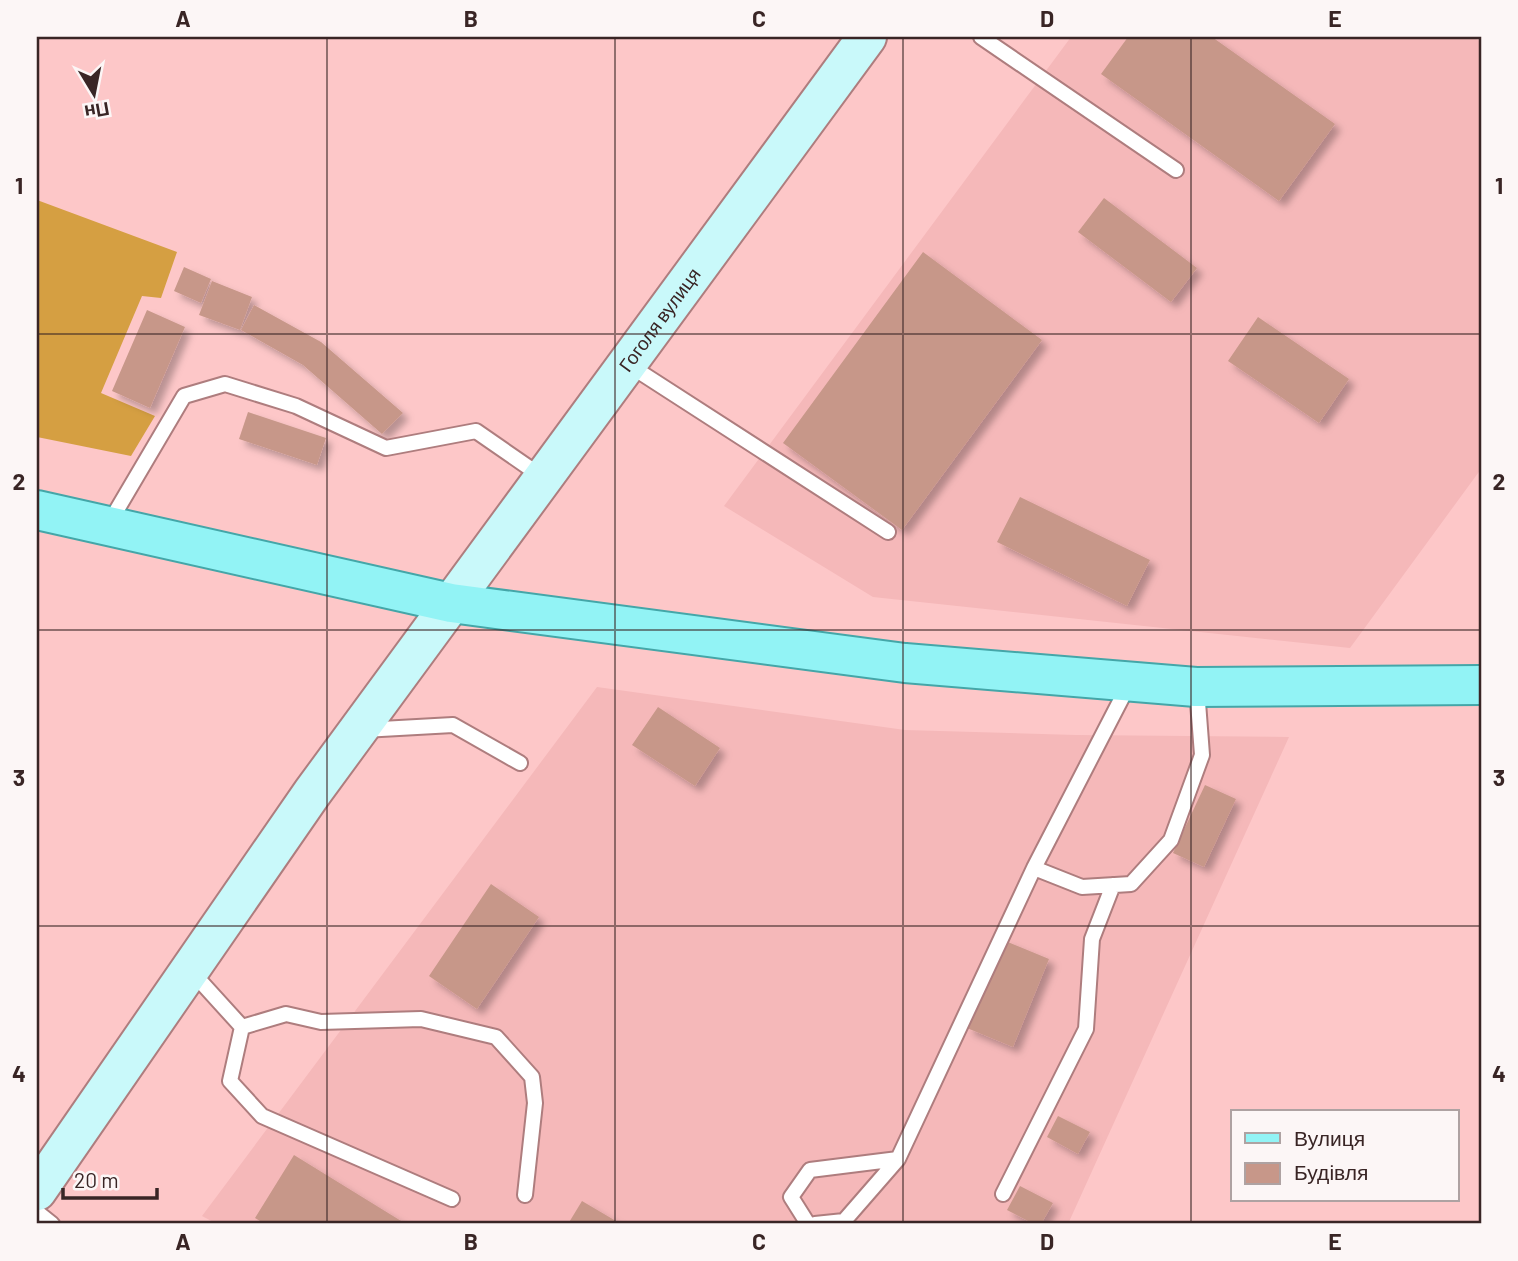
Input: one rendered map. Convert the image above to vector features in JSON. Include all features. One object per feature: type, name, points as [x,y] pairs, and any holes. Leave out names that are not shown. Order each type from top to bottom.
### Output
[{"type":"main road","name":"Гоголя вулиця","points":[[37,1191],[358,730],[545,479],[867,37]]},
{"type":"main road","points":[[37,510],[451,603],[905,663],[1196,687],[1481,685]]},
{"type":"lane","points":[[981,37],[1176,170]]},
{"type":"lane","points":[[628,364],[888,532]]},
{"type":"lane","points":[[107,526],[184,396],[225,384],[296,406],[386,448],[476,432],[545,479]]},
{"type":"lane","points":[[815,1224],[844,1221],[898,1159],[1034,868],[1129,682]]},
{"type":"lane","points":[[1034,868],[1082,887],[1131,884],[1171,840],[1202,755],[1196,687]]},
{"type":"lane","points":[[358,730],[453,725],[520,763]]},
{"type":"lane","points":[[1003,1194],[1086,1029],[1092,939],[1113,885]]},
{"type":"lane","points":[[191,971],[242,1027]]},
{"type":"lane","points":[[242,1027],[286,1014],[321,1022],[421,1019],[496,1037],[532,1077],[535,1103],[525,1195]]},
{"type":"lane","points":[[242,1027],[230,1082],[262,1116],[452,1199]]},
{"type":"lane","points":[[808,1224],[791,1197],[810,1170],[898,1159]]},
{"type":"lane","points":[[37,1212],[52,1224]]},
{"type":"shaded area","points":[[1071,37],[1473,37],[1481,42],[1481,469],[1350,648],[873,597],[724,506]]},
{"type":"shaded area","points":[[37,200],[177,252],[161,298],[142,296],[101,393],[155,416],[131,456],[37,437]]},
{"type":"shaded area","points":[[597,687],[905,730],[1289,737],[1068,1224],[217,1224],[202,1216]]},
{"type":"building","points":[[1128,37],[1212,37],[1335,124],[1279,201],[1101,74]]},
{"type":"building","points":[[1104,198],[1197,268],[1171,302],[1078,232]]},
{"type":"building","points":[[923,252],[1042,340],[902,530],[783,443]]},
{"type":"building","points":[[184,267],[211,279],[201,303],[174,291]]},
{"type":"building","points":[[212,281],[252,297],[240,330],[199,315]]},
{"type":"building","points":[[254,305],[321,342],[403,413],[382,434],[303,365],[241,330]]},
{"type":"building","points":[[147,310],[185,327],[150,408],[112,391]]},
{"type":"building","points":[[1258,317],[1349,379],[1319,423],[1228,361]]},
{"type":"building","points":[[248,412],[326,438],[317,465],[239,439]]},
{"type":"building","points":[[1020,497],[1150,560],[1127,606],[997,542]]},
{"type":"building","points":[[658,707],[720,748],[695,786],[632,745]]},
{"type":"building","points":[[1205,785],[1236,799],[1204,867],[1173,853]]},
{"type":"building","points":[[491,884],[539,917],[477,1009],[429,976]]},
{"type":"building","points":[[1003,940],[1049,959],[1013,1047],[967,1028]]},
{"type":"building","points":[[1058,1116],[1090,1132],[1078,1154],[1047,1137]]},
{"type":"building","points":[[294,1155],[406,1224],[265,1224],[255,1218]]},
{"type":"building","points":[[1020,1186],[1053,1203],[1041,1224],[1034,1224],[1007,1210]]},
{"type":"building","points":[[582,1201],[621,1224],[568,1224]]}]
